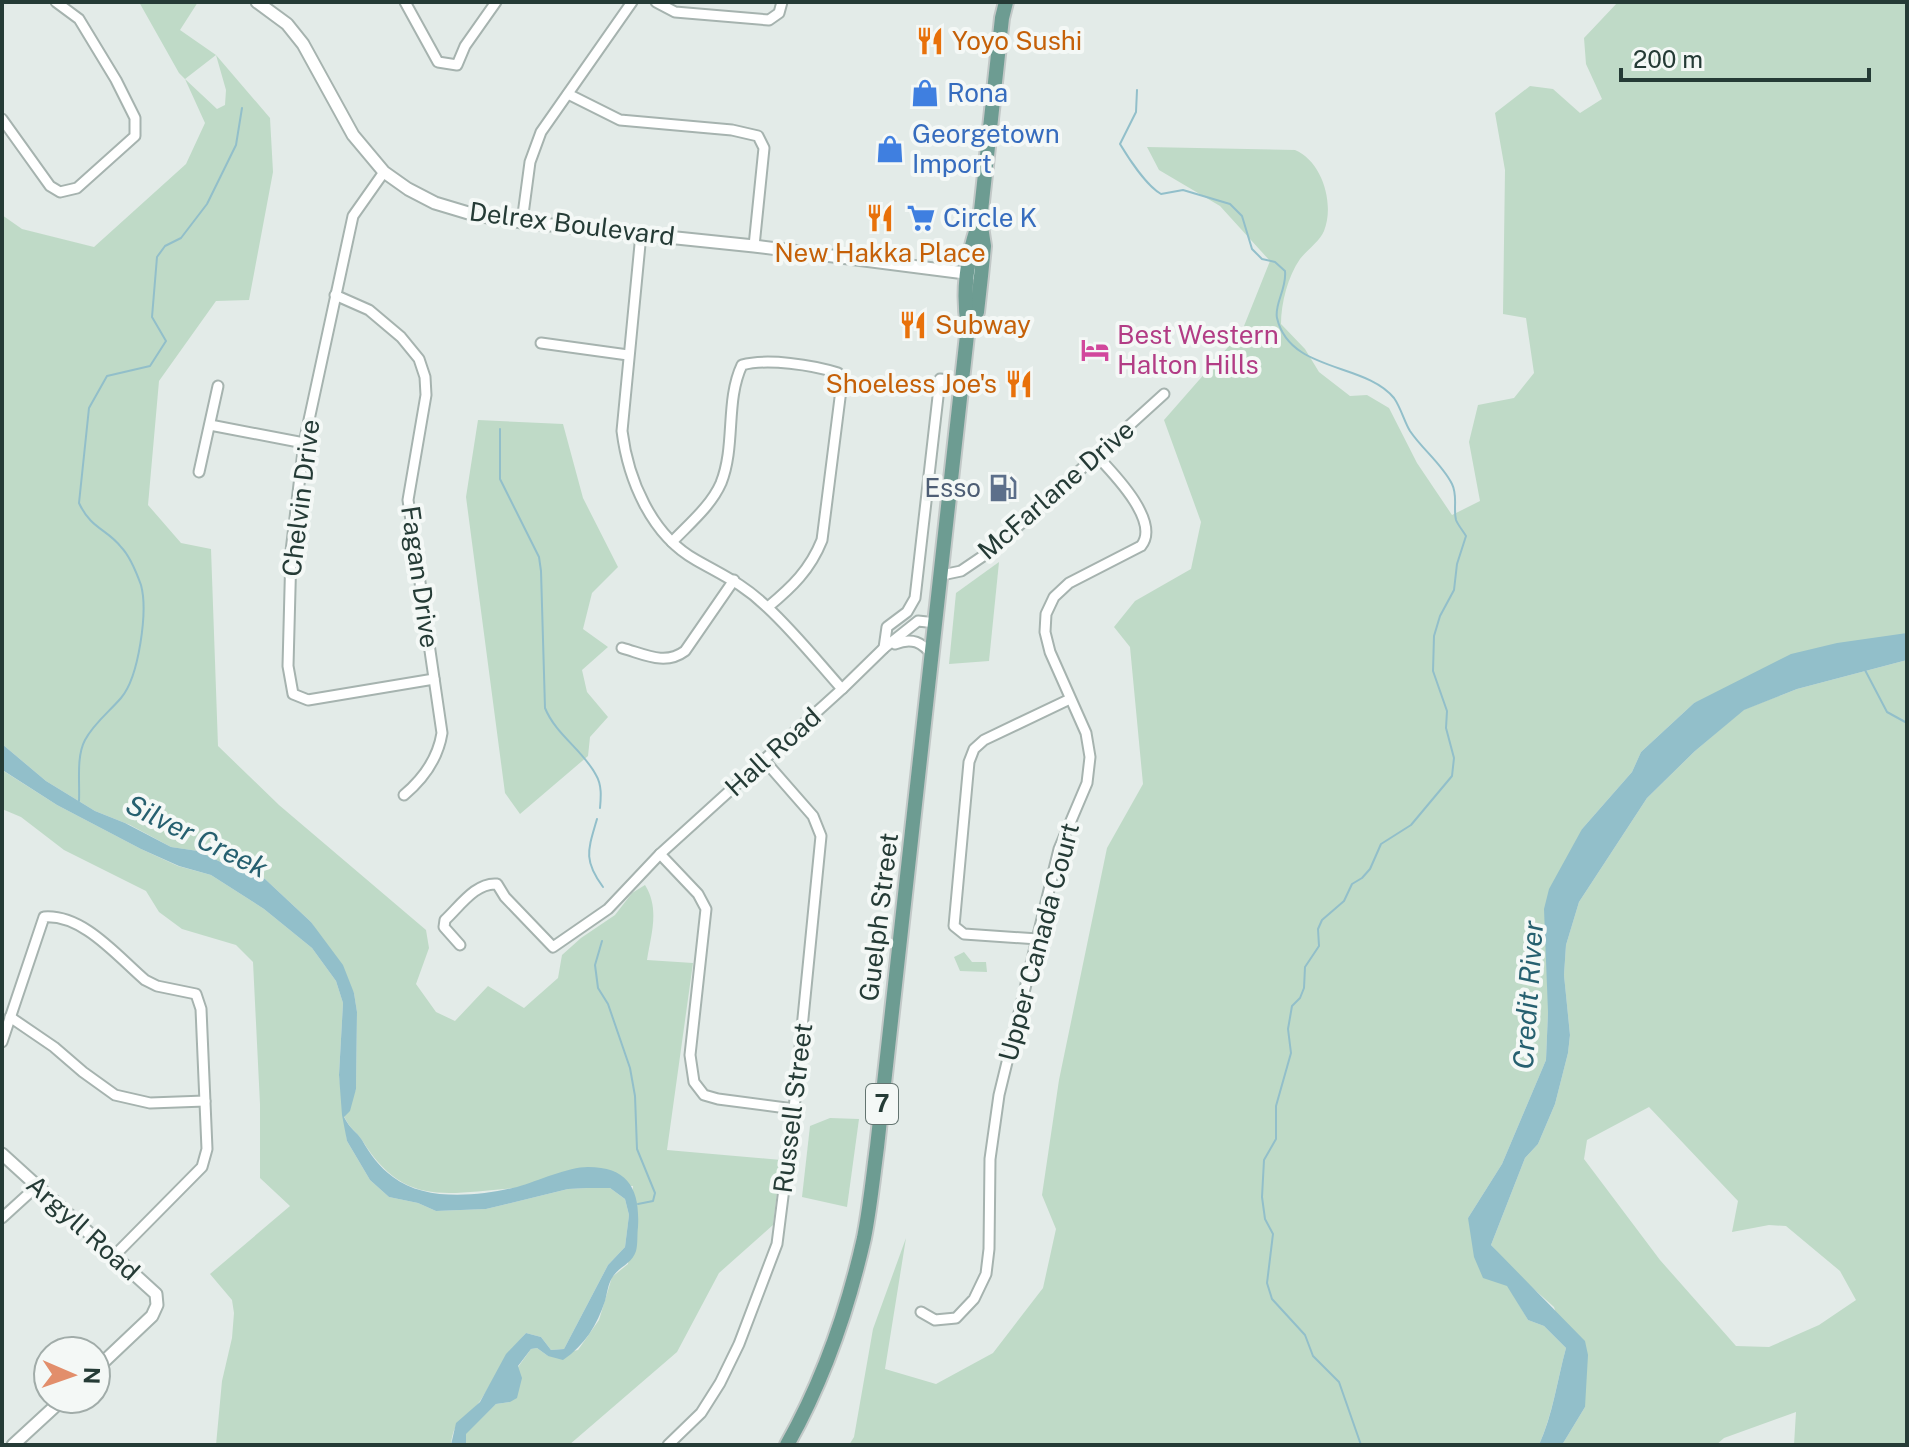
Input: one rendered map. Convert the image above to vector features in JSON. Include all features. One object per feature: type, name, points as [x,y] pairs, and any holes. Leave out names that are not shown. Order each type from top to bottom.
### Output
[{"type":"main road","name":"Guelph Street","points":[[1000,2],[1002,18]]},
{"type":"main road","name":"Guelph Street","points":[[787,1445],[841,1325],[864,1237],[942,575],[968,326],[965,308],[974,275],[972,244],[980,220],[1006,2]]},
{"type":"street","points":[[2,119],[50,186],[60,192],[77,188],[135,136],[135,118],[116,80],[79,19],[56,2]]},
{"type":"street","name":"Delrex Boulevard","points":[[257,2],[287,24],[303,44],[353,135],[384,172],[435,203],[475,215],[522,222],[754,246],[974,275]]},
{"type":"street","points":[[405,2],[438,62],[447,65],[457,65],[465,46],[496,2]]},
{"type":"street","points":[[522,222],[534,149],[541,132],[632,2]]},
{"type":"street","points":[[656,2],[675,12],[769,20],[779,13],[782,2]]},
{"type":"street","points":[[568,94],[620,120],[732,130],[758,136],[764,148],[754,246]]},
{"type":"street","name":"Chelvin Drive","points":[[384,172],[353,216],[304,443],[291,551],[288,666],[293,694],[308,700],[434,679]]},
{"type":"street","points":[[641,234],[622,431],[625,453],[644,506],[672,542],[693,559],[734,580],[768,607],[842,689]]},
{"type":"street","name":"Fagan Drive","points":[[335,295],[369,310],[401,337],[419,359],[425,377],[426,395],[408,500],[442,733],[440,749],[418,783],[404,795]]},
{"type":"street","points":[[541,343],[628,355]]},
{"type":"street","points":[[672,542],[711,501],[720,484],[728,460],[735,379],[742,365],[755,361],[838,373],[842,382],[822,540],[813,563],[793,586],[768,607]]},
{"type":"street","name":"Hall Road","points":[[884,648],[887,627],[907,612],[915,598],[940,379],[962,381]]},
{"type":"street","points":[[199,472],[218,386]]},
{"type":"street","name":"McFarlane Drive","points":[[942,575],[961,571],[992,550],[1164,394]]},
{"type":"street","points":[[210,425],[304,443]]},
{"type":"street","name":"Upper Canada Court","points":[[921,1312],[935,1320],[956,1318],[974,1299],[986,1274],[990,1159],[999,1095],[1059,849],[1087,783],[1086,733],[1046,641],[1045,623],[1049,605],[1059,590],[1141,546],[1147,534],[1127,490],[1097,456]]},
{"type":"street","points":[[622,648],[661,659],[677,656],[685,651],[734,580]]},
{"type":"street","name":"Hall Road","points":[[460,945],[444,927],[445,920],[487,883],[497,884],[505,897],[553,947],[608,909],[660,854],[884,648],[918,621],[936,623]]},
{"type":"street","points":[[884,648],[902,641],[914,641],[925,646],[933,656]]},
{"type":"street","points":[[1038,939],[964,934],[954,926],[969,762],[974,749],[984,740],[1070,699]]},
{"type":"street","name":"Russell Street","points":[[668,1445],[701,1413],[739,1344],[777,1244],[794,1109],[821,836],[813,816],[764,760]]},
{"type":"street","points":[[660,854],[698,894],[706,909],[690,1055],[694,1082],[704,1095],[718,1099],[794,1109]]},
{"type":"street","points":[[2,1042],[44,917],[54,916],[72,921],[145,980],[157,986],[196,994],[201,1009],[207,1149],[202,1167],[115,1255]]},
{"type":"street","points":[[10,1017],[115,1095],[150,1103],[205,1101]]},
{"type":"street","name":"Argyll Road","points":[[2,1154],[156,1294],[157,1305],[148,1321],[112,1354]]},
{"type":"street","points":[[2,1218],[36,1187]]},
{"type":"street","points":[[13,1445],[46,1415]]},
{"type":"green space","points":[[139,2],[198,2],[180,30],[216,55],[185,79]]},
{"type":"green space","points":[[1618,2],[1907,2],[1907,633],[1694,703],[1641,752],[1632,772],[1582,829],[1548,1012],[1546,1060],[1502,1164],[1468,1218],[1528,1320],[1544,1326],[1566,1348],[1539,1445],[849,1445],[854,1437],[873,1329],[906,1238],[885,1369],[936,1384],[993,1353],[1043,1288],[1056,1229],[1042,1195],[1059,1080],[1107,848],[1143,784],[1130,647],[1114,627],[1135,601],[1191,569],[1201,522],[1164,420],[1242,331],[1270,261],[1220,206],[1159,170],[1147,147],[1295,150],[1312,164],[1324,184],[1327,220],[1322,235],[1292,273],[1281,324],[1305,349],[1319,372],[1350,396],[1367,395],[1389,408],[1417,463],[1452,515],[1480,501],[1469,442],[1478,405],[1514,398],[1534,373],[1526,318],[1503,314],[1505,170],[1495,113],[1530,86],[1553,89],[1580,113],[1602,99],[1586,64],[1584,38]]},
{"type":"green space","points":[[216,55],[270,118],[273,172],[249,300],[216,301],[159,381],[148,505],[181,543],[211,549],[218,746],[279,805],[426,930],[429,948],[416,984],[436,1012],[455,1021],[488,986],[524,1008],[558,978],[562,955],[615,915],[632,893],[645,885],[653,912],[647,960],[693,963],[667,1150],[781,1160],[773,1225],[719,1273],[677,1352],[569,1445],[466,1445],[465,1434],[496,1404],[510,1402],[518,1367],[531,1349],[537,1348],[548,1356],[578,1350],[599,1320],[612,1277],[628,1264],[633,1186],[544,1186],[447,1193],[411,1186],[394,1177],[378,1162],[344,1116],[356,1089],[357,1012],[354,993],[311,922],[250,869],[235,869],[198,851],[171,847],[95,811],[46,781],[2,744],[2,215],[22,229],[94,247],[186,164],[205,123],[185,79],[217,109],[225,105],[226,90]]},
{"type":"green space","points":[[478,420],[563,424],[583,498],[618,567],[592,593],[583,629],[608,647],[582,670],[587,692],[608,717],[590,737],[588,756],[520,814],[505,793],[466,497]]},
{"type":"green space","points":[[999,562],[989,661],[949,664],[956,593]]},
{"type":"green space","points":[[1907,660],[1907,1445],[1794,1445],[1796,1412],[1724,1438],[1716,1445],[1562,1445],[1585,1407],[1554,1307],[1517,1274],[1491,1245],[1525,1158],[1538,1144],[1555,1104],[1570,1035],[1564,975],[1566,945],[1579,902],[1647,798],[1695,751],[1743,710],[1797,689]],"holes":[[[1649,1107],[1738,1201],[1732,1232],[1769,1225],[1786,1226],[1840,1271],[1856,1300],[1819,1325],[1769,1347],[1736,1346],[1660,1260],[1584,1159],[1587,1140]]]},
{"type":"green space","points":[[2,770],[57,805],[141,849],[178,866],[211,875],[264,909],[312,948],[336,981],[343,1003],[339,1075],[347,1141],[370,1180],[389,1197],[418,1203],[436,1211],[486,1209],[568,1189],[610,1188],[625,1199],[629,1215],[625,1247],[608,1265],[564,1349],[551,1350],[541,1337],[526,1333],[506,1357],[477,1404],[455,1427],[451,1445],[216,1445],[222,1381],[234,1313],[232,1300],[210,1274],[290,1206],[260,1178],[253,962],[236,945],[182,929],[159,912],[146,891],[64,850],[21,817],[2,809]]},
{"type":"green space","points":[[964,952],[972,962],[986,962],[987,972],[960,971],[954,957]]},
{"type":"green space","points":[[830,1118],[859,1119],[847,1207],[802,1197],[810,1126]]},
{"type":"water","name":"Credit River","points":[[1907,633],[1907,660],[1797,689],[1744,710],[1695,751],[1647,798],[1579,902],[1566,945],[1564,975],[1570,1035],[1555,1104],[1538,1144],[1525,1158],[1491,1245],[1585,1341],[1588,1355],[1585,1407],[1562,1445],[1539,1445],[1566,1348],[1544,1326],[1528,1320],[1507,1286],[1483,1278],[1474,1257],[1468,1218],[1502,1164],[1546,1060],[1548,1012],[1544,909],[1549,889],[1582,829],[1632,772],[1641,752],[1694,703],[1791,654],[1837,643]]},
{"type":"water","points":[[2,744],[46,781],[95,811],[171,847],[198,851],[235,869],[250,869],[311,922],[343,965],[354,993],[357,1012],[356,1089],[350,1111],[344,1117],[375,1160],[393,1177],[421,1190],[453,1195],[517,1187],[588,1167],[613,1171],[629,1183],[637,1202],[636,1251],[611,1280],[594,1326],[578,1348],[563,1360],[548,1356],[537,1348],[531,1349],[518,1366],[522,1378],[517,1398],[496,1404],[466,1434],[466,1445],[451,1445],[456,1423],[480,1402],[506,1354],[526,1333],[541,1337],[551,1350],[564,1349],[608,1265],[625,1247],[629,1215],[625,1199],[610,1188],[568,1189],[486,1209],[436,1211],[418,1203],[389,1197],[370,1180],[347,1141],[342,1115],[339,1075],[343,1003],[336,981],[312,948],[264,909],[211,875],[179,866],[141,849],[57,805],[4,771]]},
{"type":"waterway","points":[[1137,90],[1136,112],[1120,144],[1139,172],[1161,194],[1183,190],[1230,204],[1242,216],[1252,249],[1262,259],[1275,262],[1285,271],[1277,307],[1277,318],[1285,336],[1297,349],[1312,358],[1365,378],[1381,386],[1394,398],[1410,431],[1452,484],[1456,520],[1466,536],[1457,564],[1454,590],[1440,616],[1434,636],[1433,671],[1447,711],[1446,728],[1454,758],[1452,776],[1411,825],[1381,844],[1370,869],[1352,884],[1344,901],[1322,920],[1318,929],[1319,946],[1305,967],[1304,988],[1292,1006],[1288,1029],[1291,1053],[1276,1106],[1276,1139],[1264,1160],[1262,1197],[1265,1219],[1273,1234],[1267,1283],[1272,1299],[1305,1335],[1313,1356],[1339,1382],[1361,1445]]},
{"type":"waterway","points":[[79,801],[82,747],[93,728],[121,698],[133,675],[143,611],[141,585],[127,555],[116,541],[94,524],[79,503],[89,408],[107,376],[150,366],[166,341],[152,317],[157,257],[165,246],[181,238],[207,204],[236,145],[242,108]]},
{"type":"waterway","points":[[500,429],[500,479],[539,557],[545,708],[596,775],[601,795],[600,808]]},
{"type":"waterway","points":[[1865,670],[1887,712],[1907,723]]},
{"type":"waterway","points":[[597,819],[589,854],[592,869],[603,887]]},
{"type":"waterway","points":[[602,941],[595,965],[598,988],[608,1004],[630,1068],[635,1096],[637,1149],[655,1193],[653,1201],[638,1204]]},
{"type":"place","name":"Yoyo Sushi","points":[[930,41]]},
{"type":"place","name":"Rona","points":[[925,93]]},
{"type":"place","name":"Georgetown Import","points":[[890,149]]},
{"type":"place","name":"New Hakka Place","points":[[880,218]]},
{"type":"place","name":"Circle K","points":[[921,218]]},
{"type":"place","name":"Subway","points":[[913,325]]},
{"type":"place","name":"Best Western Halton Hills","points":[[1095,350]]},
{"type":"place","name":"Shoeless Joe's","points":[[1019,384]]},
{"type":"place","name":"Esso","points":[[1003,488]]},
{"type":"water label","name":"Silver Creek","points":[[197,836]]}]
